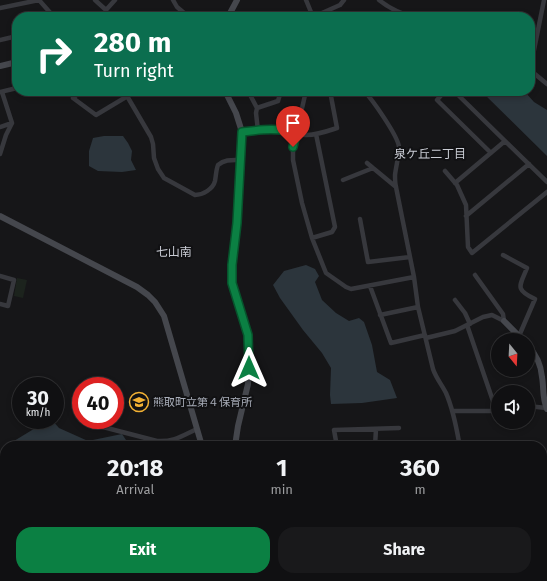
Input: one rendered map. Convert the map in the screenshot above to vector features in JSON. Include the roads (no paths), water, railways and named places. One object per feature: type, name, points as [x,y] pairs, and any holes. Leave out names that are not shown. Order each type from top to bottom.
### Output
[{"type":"street","points":[[0,8],[39,0],[50,12]]},
{"type":"street","points":[[94,0],[106,10],[115,0]]},
{"type":"street","points":[[173,0],[184,12]]},
{"type":"street","points":[[231,12],[237,0]]},
{"type":"street","points":[[306,0],[311,12]]},
{"type":"street","points":[[324,12],[340,5],[344,0]]},
{"type":"street","points":[[379,0],[397,12]]},
{"type":"street","points":[[535,45],[544,0]]},
{"type":"street","points":[[0,40],[12,37]]},
{"type":"street","points":[[0,66],[12,63]]},
{"type":"street","points":[[535,74],[547,84]]},
{"type":"street","points":[[0,154],[12,122],[1,92],[12,89]]},
{"type":"street","points":[[76,96],[74,98],[96,114],[127,96],[151,137],[154,158],[158,169],[164,178],[195,195],[200,195],[213,186],[215,183],[218,165],[222,161],[241,160]]},
{"type":"street","points":[[228,96],[236,113],[242,132],[232,283],[248,335],[249,353],[248,384],[236,441]]},
{"type":"street","points":[[251,96],[257,108],[256,113],[258,131]]},
{"type":"street","points":[[257,108],[278,101],[280,96]]},
{"type":"street","points":[[305,96],[293,147],[293,160],[302,203],[312,238],[326,273],[351,289],[414,277]]},
{"type":"street","points":[[242,132],[278,130],[289,131],[306,136],[337,128],[331,96]]},
{"type":"street","points":[[369,96],[397,138],[399,147],[395,176],[396,187],[414,277],[418,307],[432,368],[445,392],[452,411],[459,441]]},
{"type":"street","points":[[441,96],[437,100],[491,152]]},
{"type":"street","points":[[459,96],[547,182]]},
{"type":"street","points":[[0,127],[12,122]]},
{"type":"street","points":[[312,238],[332,232],[335,227],[316,134]]},
{"type":"street","points":[[455,183],[505,141]]},
{"type":"street","points":[[367,163],[396,187]]},
{"type":"street","points":[[466,216],[529,164]]},
{"type":"street","points":[[343,180],[373,168]]},
{"type":"street","points":[[445,171],[457,185],[466,205],[468,247],[472,253],[547,192]]},
{"type":"street","points":[[0,216],[137,287],[155,302],[164,316],[201,441]]},
{"type":"street","points":[[360,219],[368,262],[410,257]]},
{"type":"street","points":[[503,255],[528,268],[520,285],[524,294],[535,299],[523,333]]},
{"type":"street","points":[[475,275],[503,314],[504,321]]},
{"type":"street","points":[[0,276],[14,280],[8,306],[0,304]]},
{"type":"street","points":[[370,286],[390,343],[455,331],[483,317],[492,315],[504,321],[516,333]]},
{"type":"street","points":[[455,300],[465,313],[491,389]]},
{"type":"street","points":[[380,315],[418,307]]},
{"type":"street","points":[[535,356],[543,378],[544,401],[547,408],[535,407]]},
{"type":"street","points":[[452,411],[491,411]]},
{"type":"street","points":[[111,429],[157,441],[166,441],[173,440],[197,428]]},
{"type":"street","points":[[375,441],[376,428]]},
{"type":"street","points":[[336,441],[334,430],[399,428]]},
{"type":"place","name":"熊取町立第４保育所","points":[[139,402]]},
{"type":"district","name":"泉ケ丘二丁目","points":[[430,154]]},
{"type":"district","name":"七山南","points":[[174,252]]}]
